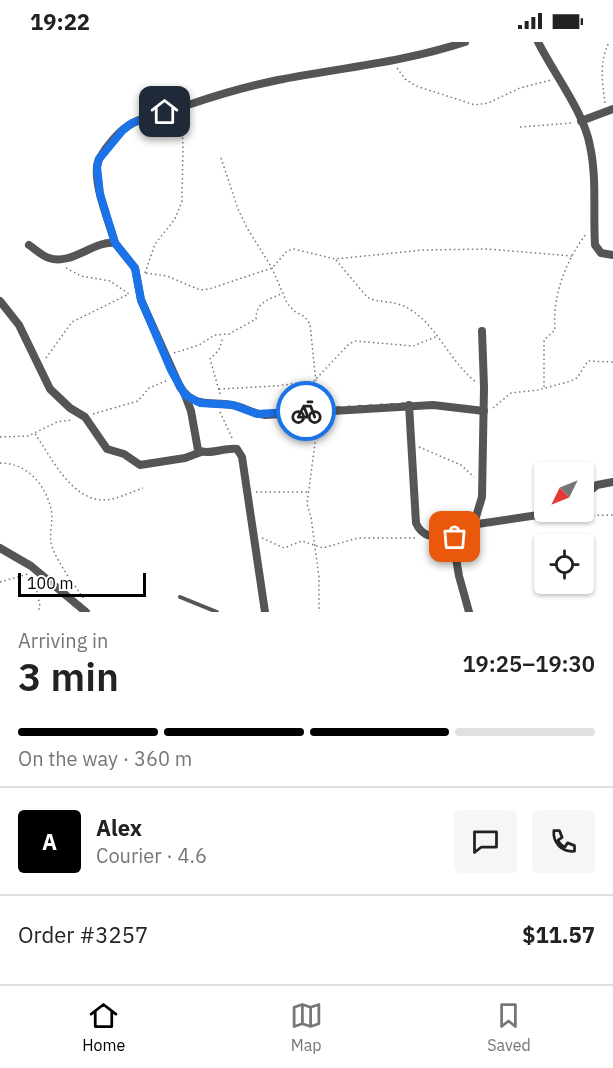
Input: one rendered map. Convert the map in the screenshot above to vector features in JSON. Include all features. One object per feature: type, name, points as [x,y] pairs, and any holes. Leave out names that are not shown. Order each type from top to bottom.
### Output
[{"type":"street","points":[[201,452],[196,447],[191,411],[185,395],[174,376],[141,300],[135,268],[115,243],[100,194],[97,167],[99,159],[112,141],[132,123],[181,107],[276,81],[394,59],[465,42]]},
{"type":"street","points":[[538,42],[581,121],[590,144],[594,171],[594,223],[597,250],[605,255],[613,255]]},
{"type":"street","points":[[581,121],[613,109]]},
{"type":"street","points":[[29,245],[50,259],[61,259],[105,244],[115,243]]},
{"type":"street","points":[[0,301],[19,326],[50,389],[70,408],[85,417],[107,449],[124,454],[135,464],[185,458],[201,452],[231,448],[237,450],[242,457],[265,612]]},
{"type":"street","points":[[453,540],[471,525],[479,513],[483,487],[482,332]]},
{"type":"street","points":[[185,395],[200,403],[233,405],[257,414],[409,405],[433,405],[484,412]]},
{"type":"street","points":[[409,405],[416,523],[419,530],[427,537],[443,537],[453,540]]},
{"type":"street","points":[[594,488],[613,482]]},
{"type":"street","points":[[471,525],[534,515]]},
{"type":"street","points":[[453,540],[459,576],[469,612]]},
{"type":"street","points":[[0,548],[36,571],[87,609]]},
{"type":"lane","points":[[180,597],[217,612]]},
{"type":"path","points":[[602,112],[605,104],[600,79],[601,67],[609,42]]},
{"type":"path","points":[[394,59],[399,72],[416,86],[475,105],[520,88],[558,78]]},
{"type":"path","points":[[138,288],[155,244],[175,219],[182,201],[181,107]]},
{"type":"path","points":[[520,127],[581,121]]},
{"type":"path","points":[[221,158],[238,209],[272,268],[287,303],[310,324],[314,381],[319,411],[307,504],[311,517],[319,577],[319,612]]},
{"type":"path","points":[[544,387],[544,340],[555,330],[554,318],[559,289],[572,256],[594,223]]},
{"type":"path","points":[[145,273],[167,276],[201,290],[272,268],[287,251],[294,249],[335,259],[423,250],[487,249],[572,256]]},
{"type":"path","points":[[335,259],[367,297],[374,301],[394,302],[411,309],[438,336],[467,375],[484,387]]},
{"type":"path","points":[[63,266],[81,276],[110,280],[141,300]]},
{"type":"path","points":[[166,358],[215,335],[224,336],[253,322],[256,319],[257,307],[261,303],[282,293]]},
{"type":"path","points":[[37,362],[50,353],[72,322],[129,294]]},
{"type":"path","points":[[224,336],[219,350],[210,358],[219,389],[219,405],[237,450]]},
{"type":"path","points":[[219,389],[314,381],[349,344],[355,341],[413,346],[438,336]]},
{"type":"path","points":[[484,412],[512,393],[538,390],[577,378],[588,361],[613,362]]},
{"type":"path","points":[[0,437],[28,436],[57,422],[85,417],[138,401],[149,388],[174,376]]},
{"type":"path","points":[[34,432],[60,471],[87,496],[102,500],[143,488]]},
{"type":"path","points":[[411,445],[430,450],[461,465],[483,487]]},
{"type":"path","points":[[0,463],[12,463],[26,468],[44,493],[51,510],[52,549],[87,609]]},
{"type":"path","points":[[246,492],[308,492]]},
{"type":"path","points":[[594,515],[613,514]]},
{"type":"path","points":[[253,533],[284,548],[302,541],[322,548],[358,538],[411,540],[427,537]]},
{"type":"path","points":[[0,582],[36,571],[34,582],[40,606],[38,612]]},
{"type":"way so far","points":[[306,411],[409,405],[412,491],[416,523],[422,534],[427,537],[443,537],[453,540],[455,537]]},
{"type":"route","points":[[165,112],[132,123],[123,130],[99,159],[97,167],[100,194],[115,243],[135,268],[141,300],[171,370],[185,395],[200,403],[233,405],[265,415],[306,411]]}]
